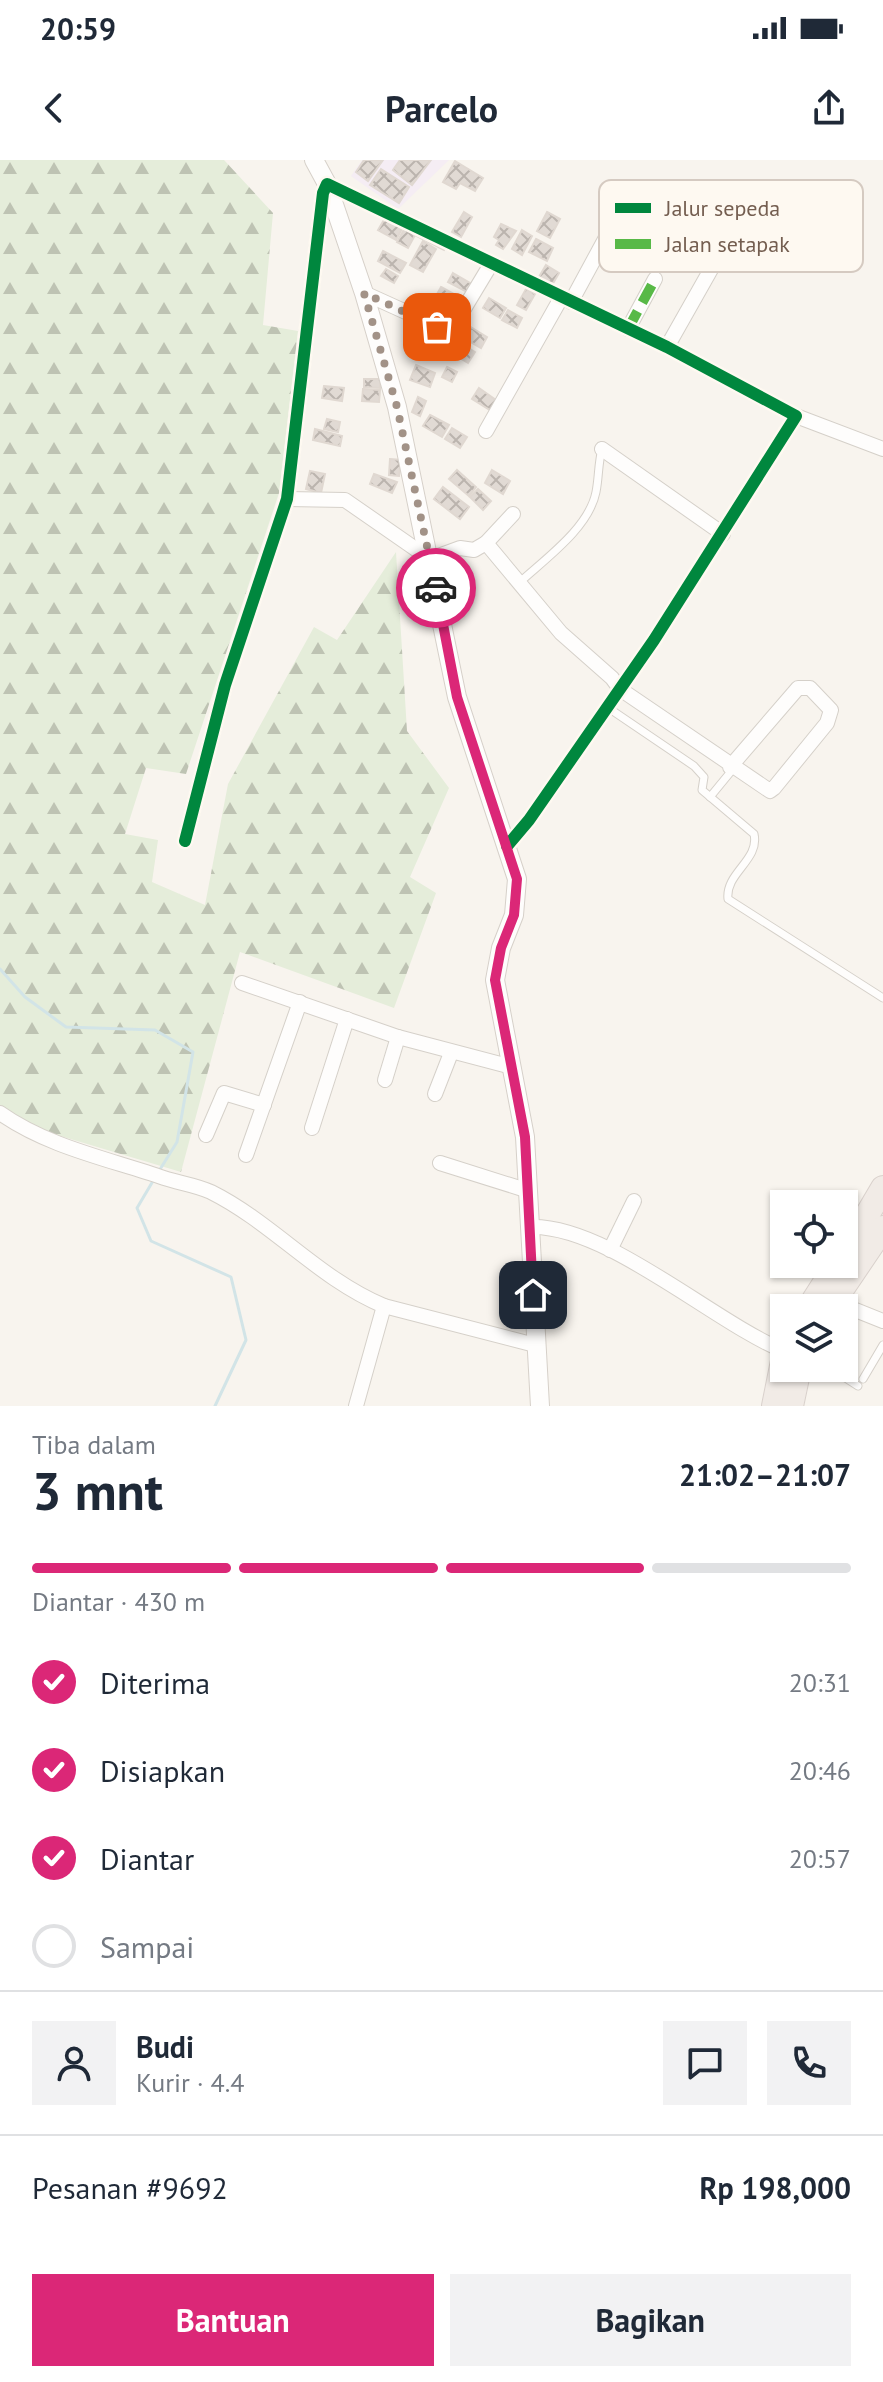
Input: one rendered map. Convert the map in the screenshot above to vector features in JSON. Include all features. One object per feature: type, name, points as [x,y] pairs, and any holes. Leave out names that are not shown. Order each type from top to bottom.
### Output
[{"type":"highway","points":[[858,1230],[883,1188]]},
{"type":"highway","points":[[829,1294],[883,1228]]},
{"type":"highway","points":[[774,1406],[779,1382]]},
{"type":"highway","points":[[791,1406],[796,1382]]},
{"type":"street","points":[[314,160],[327,184],[364,293],[397,407],[457,697],[517,879],[517,898],[496,963],[495,980],[525,1137],[540,1406]]},
{"type":"street","points":[[327,184],[667,347],[796,416],[883,449]]},
{"type":"street","points":[[185,841],[225,685],[287,499],[323,193],[327,184]]},
{"type":"street","points":[[486,431],[599,248]]},
{"type":"street","points":[[364,293],[450,332],[491,264]]},
{"type":"street","points":[[667,347],[709,272]]},
{"type":"street","points":[[628,329],[655,279]]},
{"type":"street","points":[[507,846],[620,689],[723,534],[796,416]]},
{"type":"street","points":[[602,449],[723,534]]},
{"type":"street","points":[[287,499],[345,500],[430,559]]},
{"type":"street","points":[[430,559],[460,548],[474,550],[486,543],[513,514]]},
{"type":"street","points":[[486,543],[561,633],[612,678],[620,689],[732,768],[772,791],[827,723],[831,710],[810,688],[798,688],[732,768]]},
{"type":"street","points":[[242,983],[398,1037],[512,1067]]},
{"type":"street","points":[[246,1155],[300,1002]]},
{"type":"street","points":[[312,1128],[347,1019]]},
{"type":"street","points":[[385,1080],[398,1037]]},
{"type":"street","points":[[435,1094],[451,1053]]},
{"type":"street","points":[[206,1135],[224,1093],[264,1105]]},
{"type":"street","points":[[0,1113],[41,1136],[222,1198],[326,1273],[384,1306],[535,1345]]},
{"type":"street","points":[[440,1163],[529,1191]]},
{"type":"street","points":[[610,1250],[634,1201]]},
{"type":"street","points":[[532,1227],[549,1228],[610,1250],[770,1345]]},
{"type":"street","points":[[356,1406],[384,1306]]},
{"type":"street","points":[[858,1314],[883,1321]]},
{"type":"lane","points":[[518,583],[570,535],[587,512],[596,493],[596,470],[602,449]]},
{"type":"lane","points":[[607,707],[694,766],[704,777],[701,786],[710,797],[754,834],[756,842],[731,878],[728,899],[883,998]]},
{"type":"lane","points":[[710,797],[732,768]]},
{"type":"lane","points":[[858,1382],[883,1345]]},
{"type":"shaded area","points":[[362,160],[449,160],[398,209],[351,176]]},
{"type":"green space","points":[[0,160],[224,160],[273,213],[263,325],[298,331],[279,493],[186,774],[146,768],[125,834],[158,840],[152,882],[205,905],[228,784],[314,627],[337,640],[396,552],[407,731],[449,788],[410,877],[436,893],[394,1008],[240,952],[181,1172],[0,1118]]},
{"type":"building","points":[[364,160],[383,160],[368,181],[356,172]]},
{"type":"building","points":[[400,160],[431,160],[412,185],[393,170]]},
{"type":"building","points":[[455,161],[483,178],[475,191],[460,183],[456,189],[443,182]]},
{"type":"building","points":[[381,169],[409,187],[399,203],[370,185]]},
{"type":"building","points":[[464,212],[472,217],[461,237],[452,232]]},
{"type":"building","points":[[547,212],[560,219],[550,238],[537,231]]},
{"type":"building","points":[[385,218],[403,227],[396,240],[378,230]]},
{"type":"building","points":[[407,224],[447,245],[444,250],[415,235],[408,248],[397,242]]},
{"type":"building","points":[[501,224],[516,231],[503,249],[496,245],[499,240],[494,237]]},
{"type":"building","points":[[522,230],[532,236],[522,255],[512,249]]},
{"type":"building","points":[[536,239],[553,248],[547,261],[529,252]]},
{"type":"building","points":[[423,241],[436,249],[423,272],[410,265]]},
{"type":"building","points":[[383,251],[406,263],[400,273],[378,261]]},
{"type":"building","points":[[546,265],[559,273],[552,285],[539,277]]},
{"type":"building","points":[[386,269],[398,276],[394,283],[381,276]]},
{"type":"building","points":[[453,273],[472,284],[467,292],[448,282]]},
{"type":"building","points":[[441,287],[461,298],[457,306],[441,300],[457,310],[450,322],[434,312],[432,315],[427,312]]},
{"type":"building","points":[[526,289],[535,294],[526,310],[517,305]]},
{"type":"building","points":[[489,298],[506,308],[500,318],[483,308]]},
{"type":"building","points":[[508,310],[522,318],[517,328],[502,320]]},
{"type":"building","points":[[469,326],[487,337],[481,348],[462,337]]},
{"type":"building","points":[[457,341],[475,352],[468,363],[450,352]]},
{"type":"building","points":[[416,365],[435,373],[430,387],[410,380]]},
{"type":"building","points":[[447,367],[457,372],[452,382],[442,377]]},
{"type":"building","points":[[364,379],[380,379],[380,388],[364,387]]},
{"type":"building","points":[[324,386],[344,388],[342,401],[322,398]]},
{"type":"building","points":[[479,388],[496,400],[490,410],[472,399]]},
{"type":"building","points":[[363,389],[380,390],[379,402],[362,401]]},
{"type":"building","points":[[418,397],[426,401],[420,416],[412,412]]},
{"type":"building","points":[[430,415],[449,425],[442,437],[423,426]]},
{"type":"building","points":[[327,419],[340,422],[338,432],[324,429]]},
{"type":"building","points":[[452,428],[467,437],[460,448],[445,439]]},
{"type":"building","points":[[315,429],[342,436],[340,446],[313,440]]},
{"type":"building","points":[[390,459],[401,460],[399,476],[389,475]]},
{"type":"building","points":[[457,470],[476,487],[469,496],[449,479]]},
{"type":"building","points":[[492,470],[510,481],[503,494],[485,483]]},
{"type":"building","points":[[310,471],[325,474],[321,493],[306,489]]},
{"type":"building","points":[[374,474],[397,482],[392,493],[370,484]]},
{"type":"building","points":[[443,487],[469,507],[460,519],[434,499]]},
{"type":"building","points":[[478,489],[491,501],[483,510],[470,497]]},
{"type":"waterway","points":[[0,969],[25,997],[66,1027],[155,1030],[193,1052],[177,1142],[159,1171]]},
{"type":"waterway","points":[[153,1181],[137,1208],[151,1241],[231,1277],[246,1340],[215,1406]]},
{"type":"marked path","points":[[628,329],[655,279]]},
{"type":"cycle path","points":[[185,841],[225,685],[287,499],[323,193],[327,184],[667,347],[796,416],[654,640],[529,820],[507,846]]},
{"type":"way so far","points":[[436,588],[397,407],[364,293],[437,327]]},
{"type":"route","points":[[436,588],[457,697],[517,879],[514,915],[496,963],[495,980],[525,1137],[532,1227],[533,1295]]}]
